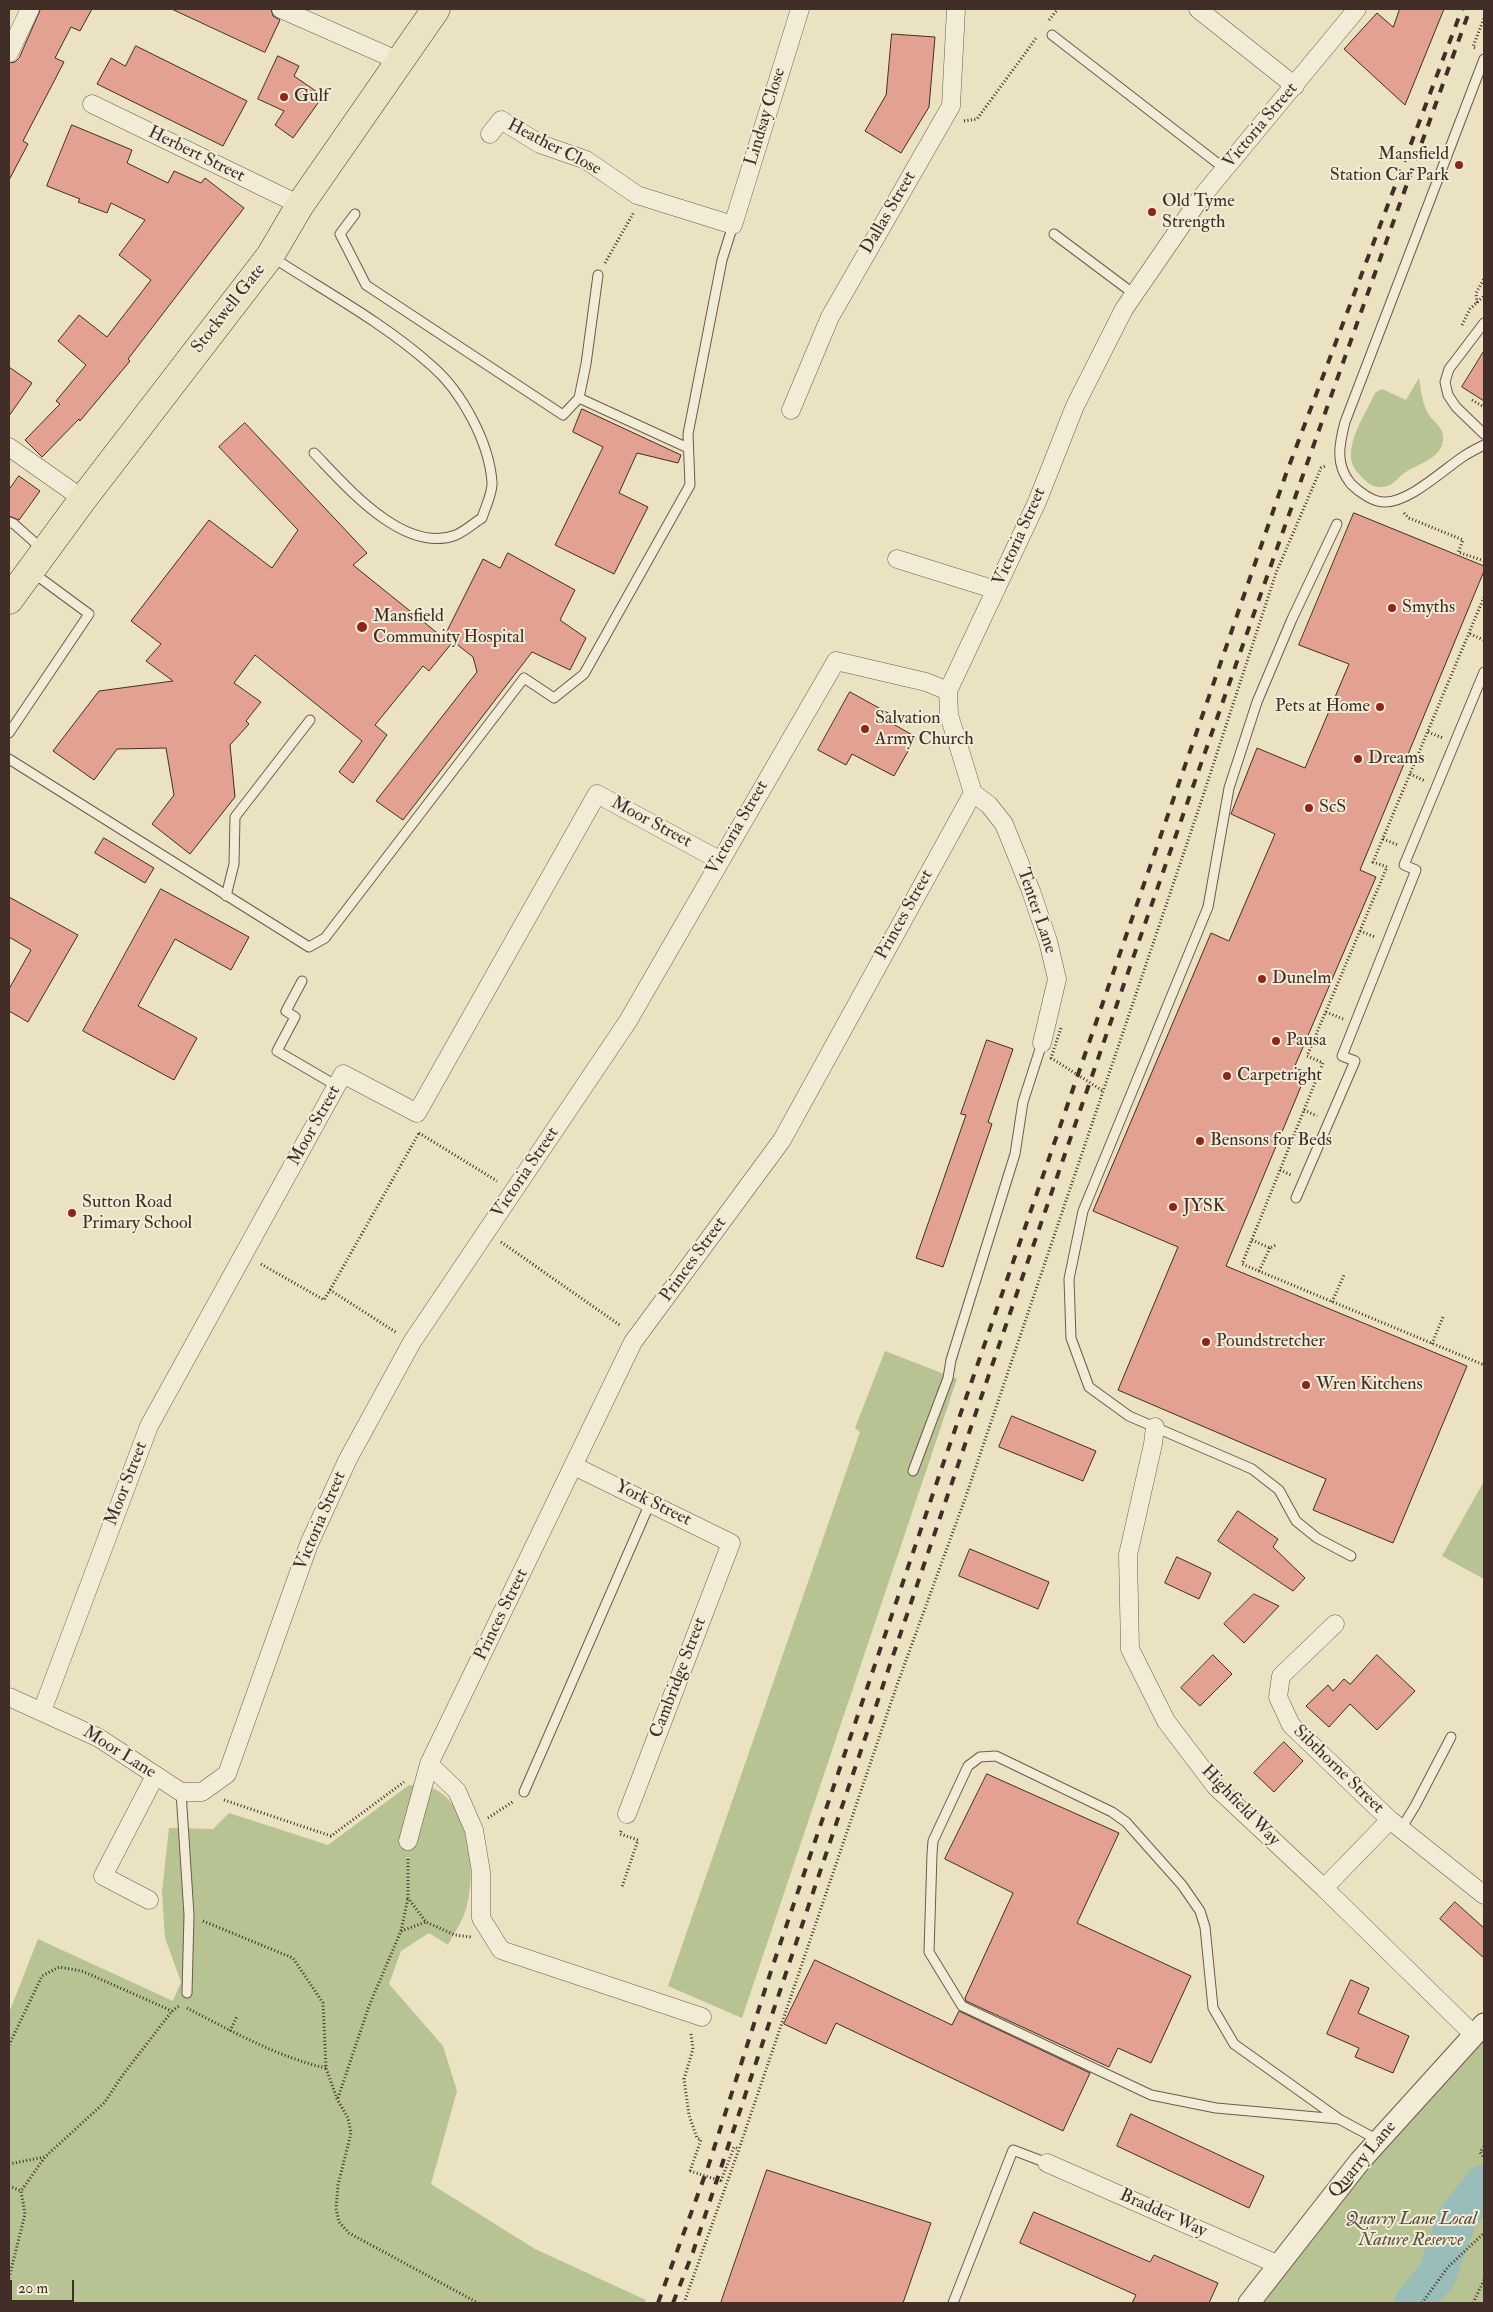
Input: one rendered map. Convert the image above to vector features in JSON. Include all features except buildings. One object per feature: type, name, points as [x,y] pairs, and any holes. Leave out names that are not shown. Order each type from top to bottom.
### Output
[{"type":"highway","name":"Stockwell Gate","points":[[9,600],[83,499],[270,256],[300,205],[436,9]]},
{"type":"street","points":[[9,53],[30,9]]},
{"type":"street","points":[[280,9],[399,62]]},
{"type":"street","name":"Lindsay Close","points":[[733,225],[800,9]]},
{"type":"street","name":"Dallas Street","points":[[791,410],[830,317],[951,106],[956,9]]},
{"type":"street","points":[[1198,9],[1295,86]]},
{"type":"street","name":"Victoria Street","points":[[202,1792],[227,1774],[309,1544],[348,1459],[412,1342],[628,1021],[719,860],[836,661],[926,682],[948,690],[1037,502],[1075,406],[1124,309],[1199,200],[1357,9]]},
{"type":"street","name":"Herbert Street","points":[[92,104],[300,205]]},
{"type":"street","name":"Heather Close","points":[[490,134],[501,120],[540,144],[586,160],[637,195],[733,225]]},
{"type":"street","points":[[9,447],[83,499]]},
{"type":"street","points":[[897,559],[996,590]]},
{"type":"street","points":[[948,690],[949,715],[973,793]]},
{"type":"street","name":"Tenter Lane","points":[[973,793],[989,805],[1004,824],[1031,890],[1048,941],[1057,979],[1042,1043]]},
{"type":"street","name":"Princes Street","points":[[408,1841],[429,1764],[637,1337],[782,1140],[973,793]]},
{"type":"street","name":"Moor Street","points":[[42,1711],[149,1426],[343,1074],[417,1113],[597,794],[719,860]]},
{"type":"street","name":"Highfield Way","points":[[1155,1428],[1128,1555],[1130,1649],[1166,1721],[1216,1787],[1479,2029]]},
{"type":"street","name":"York Street","points":[[574,1466],[731,1543]]},
{"type":"street","name":"Cambridge Street","points":[[627,1814],[731,1543]]},
{"type":"street","name":"Sibthorne Street","points":[[1335,1624],[1281,1676],[1278,1697],[1291,1725],[1395,1825],[1484,1895]]},
{"type":"street","name":"Moor Lane","points":[[9,1697],[99,1738],[181,1792]]},
{"type":"street","points":[[429,1764],[457,1791],[472,1827],[481,1872],[481,1918],[501,1950],[698,2016]]},
{"type":"street","points":[[149,1900],[103,1876],[155,1776]]},
{"type":"street","points":[[181,1792],[202,1792]]},
{"type":"street","points":[[1324,1888],[1395,1825]]},
{"type":"street","name":"Quarry Lane","points":[[1249,2303],[1354,2168],[1479,2029]]},
{"type":"street","name":"Bradder Way","points":[[1047,2163],[1279,2265]]},
{"type":"lane","points":[[1052,36],[1225,169]]},
{"type":"lane","points":[[1482,54],[1345,422],[1339,442],[1340,466],[1355,488],[1369,497],[1385,502],[1397,499],[1425,485],[1464,456],[1484,445]]},
{"type":"lane","points":[[355,214],[340,234],[366,285],[563,415],[579,398],[586,364],[598,274]]},
{"type":"lane","points":[[9,759],[309,947],[325,938],[524,678],[554,698],[584,674],[690,485],[688,434],[722,260],[733,225]]},
{"type":"lane","points":[[1054,234],[1134,294]]},
{"type":"lane","points":[[270,256],[394,336],[434,367],[464,404],[481,437],[492,483],[482,518],[456,535],[429,538],[399,529],[354,495],[314,454]]},
{"type":"lane","points":[[1484,323],[1449,369],[1445,382],[1448,395],[1456,408],[1484,434]]},
{"type":"lane","points":[[579,398],[688,448]]},
{"type":"lane","points":[[9,522],[14,524],[37,561],[90,614],[9,733]]},
{"type":"lane","points":[[1336,524],[1292,619],[1258,702],[1229,788],[1208,907],[1082,1211],[1069,1279],[1071,1338],[1089,1387],[1129,1416],[1252,1468],[1279,1490],[1296,1521],[1317,1538],[1351,1556]]},
{"type":"lane","points":[[1296,1198],[1355,1061],[1342,1056],[1416,870],[1404,865],[1484,672]]},
{"type":"lane","points":[[226,896],[234,864],[235,818],[310,720]]},
{"type":"lane","points":[[302,981],[286,1011],[295,1017],[277,1051],[337,1086]]},
{"type":"lane","points":[[913,1471],[948,1378],[951,1360],[1015,1154],[1023,1102],[1042,1043]]},
{"type":"lane","points":[[524,1792],[650,1503]]},
{"type":"lane","points":[[1395,1825],[1415,1806],[1451,1737]]},
{"type":"lane","points":[[1339,2119],[1216,2108],[1151,2095],[962,2006],[929,1952],[933,1841],[968,1766],[980,1757],[996,1756],[1112,1812],[1126,1822],[1182,1885],[1200,1911],[1205,1927],[1211,1977],[1212,2008],[1234,2044],[1339,2119],[1378,2140]]},
{"type":"lane","points":[[181,1792],[189,1915],[187,1993]]},
{"type":"lane","points":[[953,2303],[1013,2150],[1047,2163]]},
{"type":"path","points":[[1046,24],[1058,9]]},
{"type":"path","points":[[1482,54],[1473,47],[1484,18]]},
{"type":"path","points":[[940,126],[977,119],[1040,32]]},
{"type":"path","points":[[598,274],[643,197]]},
{"type":"path","points":[[1477,303],[1476,293],[1484,279]]},
{"type":"path","points":[[1468,398],[1484,407]]},
{"type":"path","points":[[684,2303],[740,2149],[897,1685],[966,1496],[1276,573],[1322,468],[1339,456]]},
{"type":"path","points":[[1397,499],[1409,518],[1463,540],[1458,552],[1484,561]]},
{"type":"path","points":[[1470,634],[1484,640]]},
{"type":"path","points":[[1061,1028],[1051,1058],[1103,1091]]},
{"type":"path","points":[[244,1254],[324,1300],[419,1133],[417,1113]]},
{"type":"path","points":[[419,1133],[514,1192]]},
{"type":"path","points":[[486,1232],[637,1337]]},
{"type":"path","points":[[1252,1240],[1270,1248]]},
{"type":"path","points":[[1259,1271],[1270,1248],[1276,1245]]},
{"type":"path","points":[[1332,1302],[1344,1274]]},
{"type":"path","points":[[330,1290],[412,1342]]},
{"type":"path","points":[[1432,1344],[1443,1317]]},
{"type":"path","points":[[202,1792],[331,1836],[429,1764]]},
{"type":"path","points":[[472,1827],[513,1803],[524,1792]]},
{"type":"path","points":[[337,2099],[370,2006],[401,1931],[408,1898],[408,1841]]},
{"type":"path","points":[[622,1887],[634,1853]]},
{"type":"path","points":[[408,1898],[426,1922],[455,1935],[478,1939],[501,1950]]},
{"type":"path","points":[[189,1915],[293,1958],[323,2003],[326,2068],[337,2099],[348,2118],[351,2133],[338,2185],[336,2208],[339,2222],[348,2233],[478,2303]]},
{"type":"path","points":[[401,1931],[426,1922]]},
{"type":"path","points":[[9,2044],[42,1976],[59,1967],[82,1971],[172,2012]]},
{"type":"path","points":[[9,2278],[24,2214],[21,2191],[45,2157],[105,2102],[122,2076],[172,2012],[181,2004],[230,2031],[306,2064],[326,2068]]},
{"type":"path","points":[[230,2031],[237,2016]]},
{"type":"path","points":[[698,2016],[691,2027],[693,2049],[684,2079],[689,2115],[697,2138],[701,2140],[690,2171],[721,2182],[734,2147],[740,2149]]},
{"type":"path","points":[[1484,2147],[1480,2152],[1484,2158]]},
{"type":"path","points":[[9,2164],[45,2157]]},
{"type":"path","points":[[9,2186],[21,2191]]},
{"type":"path","points":[[1422,2303],[1448,2267],[1484,2233]]},
{"type":"path","points":[[1473,2303],[1484,2280]]},
{"type":"green space","points":[[1419,378],[1422,397],[1427,411],[1442,433],[1443,441],[1441,447],[1427,461],[1408,470],[1391,484],[1385,487],[1371,485],[1357,472],[1352,462],[1352,445],[1357,430],[1375,393],[1382,389],[1406,400]]},
{"type":"green space","points":[[885,1351],[957,1379],[742,2018],[668,1986],[860,1432],[855,1428]]},
{"type":"green space","points":[[1484,1481],[1484,1579],[1442,1556]]},
{"type":"green space","points":[[409,1785],[432,1788],[445,1797],[456,1810],[463,1826],[471,1863],[471,1882],[464,1915],[448,1945],[429,1933],[401,1951],[389,1984],[443,2046],[457,2091],[431,2184],[535,2249],[646,2300],[644,2303],[9,2303],[9,2013],[38,1939],[173,2001],[181,1982],[165,1938],[162,1892],[169,1828],[213,1829],[229,1813],[328,1845]]},
{"type":"green space","name":"Quarry Lane Local Nature Reserve","points":[[1484,2039],[1484,2303],[1262,2303],[1371,2164]]},
{"type":"waterway","points":[[1414,2303],[1437,2275],[1457,2218],[1484,2184]]},
{"type":"railway","points":[[658,2303],[708,2167],[771,1971],[940,1473],[1286,474],[1462,9]]},
{"type":"railway","points":[[673,2303],[693,2252],[977,1408],[1074,1128],[1270,568],[1470,9]]},
{"type":"place","name":"Gulf","points":[[284,97]]},
{"type":"place","name":"Mansfield Station Car Park","points":[[1459,165]]},
{"type":"place","name":"Old Tyme Strength","points":[[1152,212]]},
{"type":"place","name":"Smyths","points":[[1392,608]]},
{"type":"place","name":"Mansfield Community Hospital","points":[[362,627]]},
{"type":"place","name":"Pets at Home","points":[[1380,707]]},
{"type":"place","name":"Salvation Army Church","points":[[865,729]]},
{"type":"place","name":"Dreams","points":[[1358,759]]},
{"type":"place","name":"ScS","points":[[1309,808]]},
{"type":"place","name":"Dunelm","points":[[1262,979]]},
{"type":"place","name":"Pausa","points":[[1276,1041]]},
{"type":"place","name":"Carpetright","points":[[1227,1076]]},
{"type":"place","name":"Bensons for Beds","points":[[1200,1141]]},
{"type":"place","name":"JYSK","points":[[1173,1207]]},
{"type":"place","name":"Sutton Road Primary School","points":[[72,1213]]},
{"type":"place","name":"Poundstretcher","points":[[1206,1342]]},
{"type":"place","name":"Wren Kitchens","points":[[1306,1385]]}]
